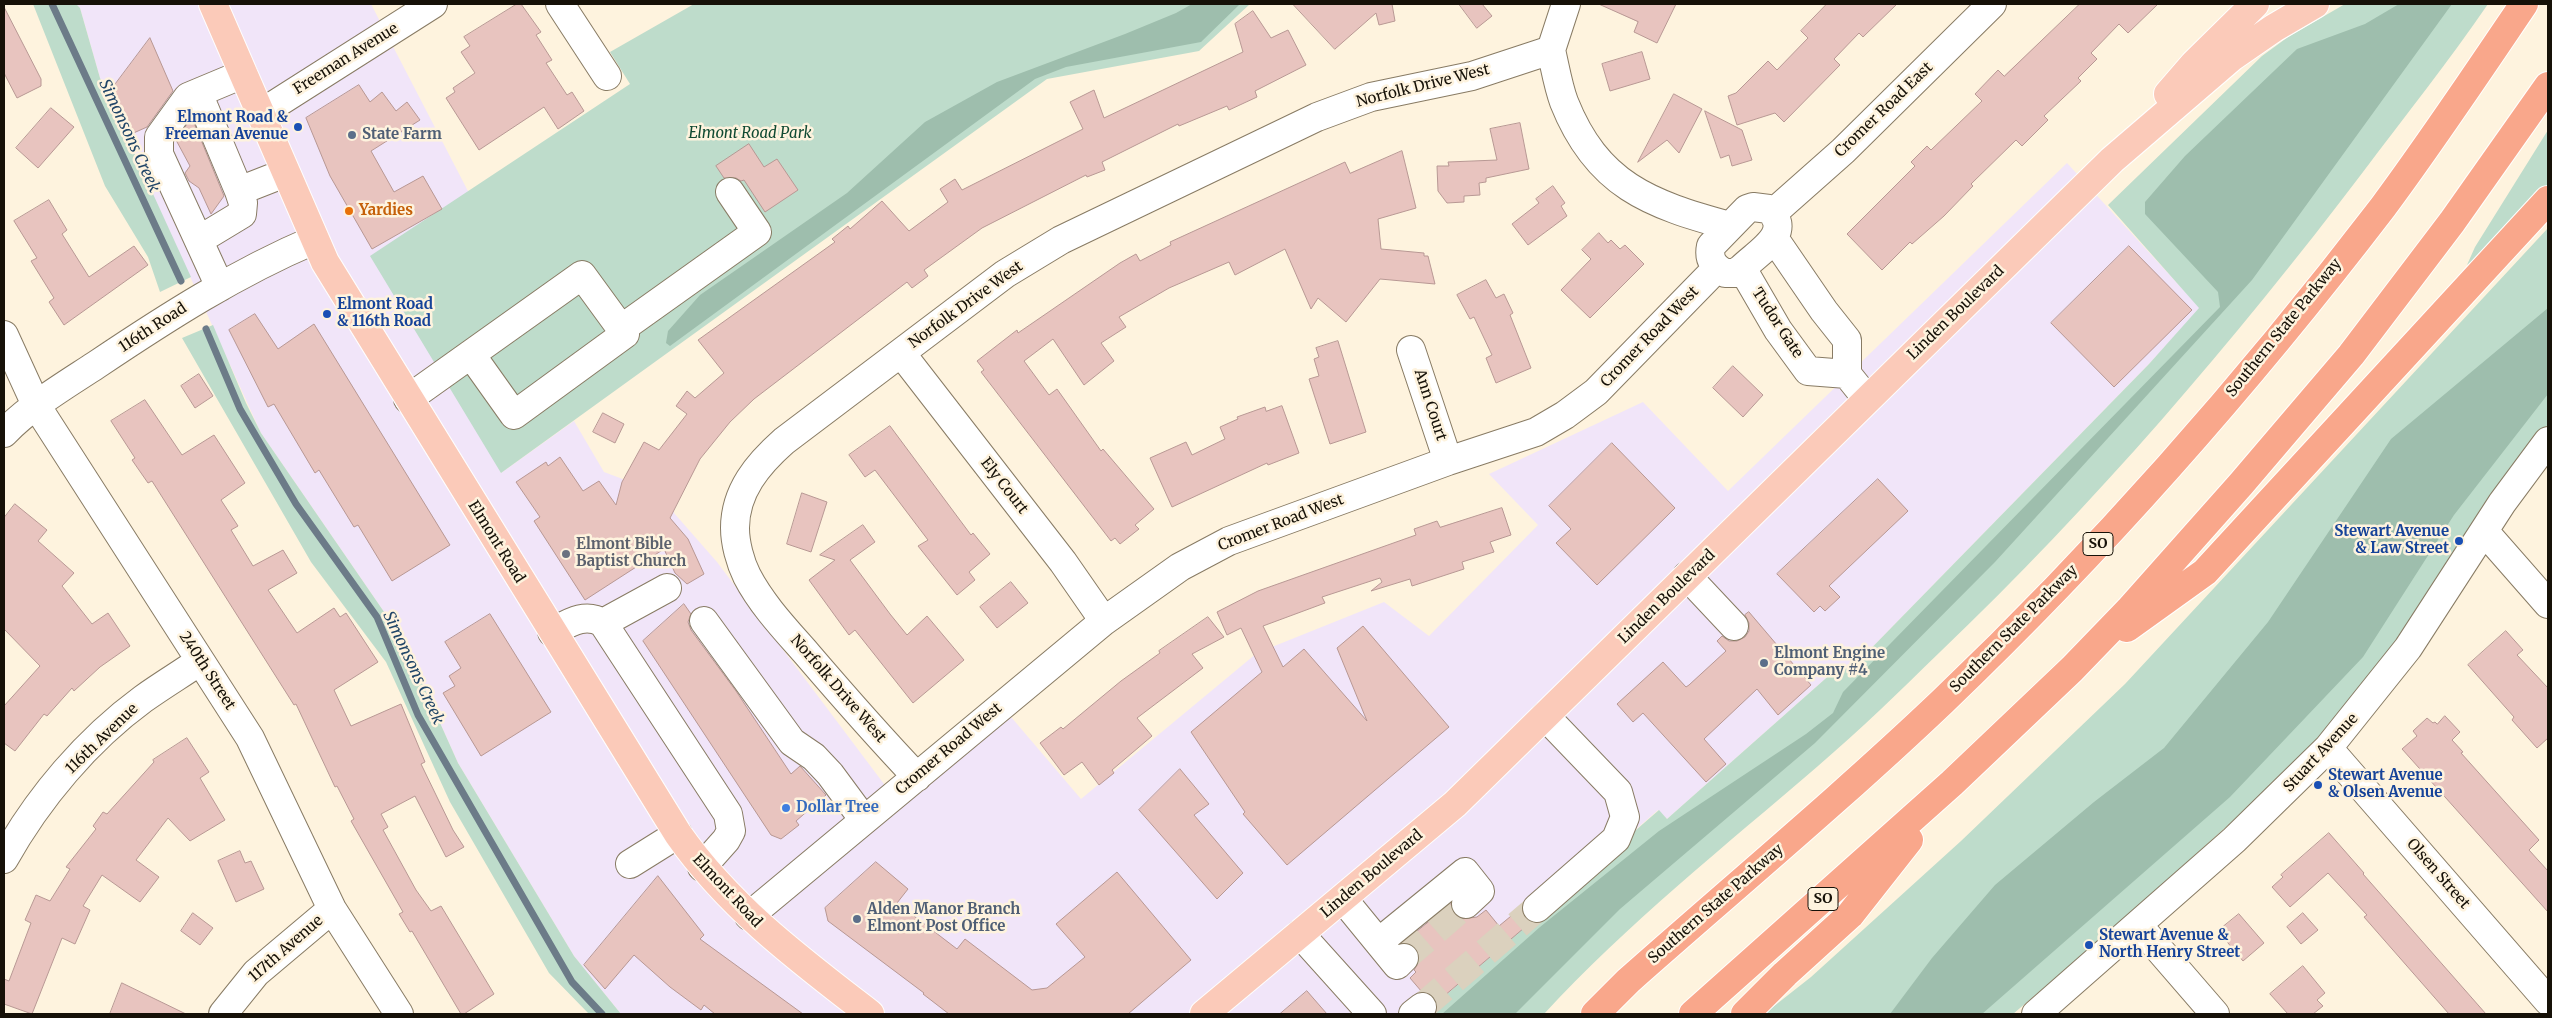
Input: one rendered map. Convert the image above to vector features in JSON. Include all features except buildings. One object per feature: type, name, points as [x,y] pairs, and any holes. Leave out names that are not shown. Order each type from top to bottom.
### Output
[{"type":"highway","name":"Southern State Parkway","points":[[1595,1014],[1628,981],[1943,700],[2058,586],[2117,523],[2227,398],[2333,270],[2433,138],[2524,4]]},
{"type":"highway","name":"SO","points":[[1693,1014],[1952,783],[2072,669],[2190,541],[2351,355],[2452,222],[2548,86]]},
{"type":"highway","points":[[2072,669],[2205,572],[2548,200]]},
{"type":"highway","points":[[1745,1014],[1785,974],[1850,915],[1952,783]]},
{"type":"main road","name":"Elmont Road","points":[[213,4],[314,240],[346,298],[678,834],[702,867],[749,916],[784,947],[870,1014]]},
{"type":"main road","name":"Linden Boulevard","points":[[2112,160],[2194,64],[2255,4]]},
{"type":"main road","name":"Linden Boulevard","points":[[1204,1014],[1455,804],[2112,160],[2232,57],[2274,28],[2315,4]]},
{"type":"street","name":"Freeman Avenue","points":[[260,114],[433,4]]},
{"type":"street","points":[[560,4],[607,76]]},
{"type":"street","points":[[1566,4],[1551,50],[1564,100],[1579,136],[1609,174],[1637,193],[1679,210],[1730,226]]},
{"type":"street","name":"Cromer Road East","points":[[1730,268],[1843,151],[1992,4]]},
{"type":"street","name":"Norfolk Drive West","points":[[917,777],[862,719],[771,612],[747,575],[737,546],[735,527],[742,494],[761,462],[784,441],[1005,274],[1061,240],[1317,117],[1371,96],[1472,76],[1551,50]]},
{"type":"street","points":[[220,287],[159,154],[159,137],[188,97],[243,74]]},
{"type":"street","points":[[198,93],[243,203],[242,214],[199,240]]},
{"type":"street","points":[[239,192],[285,173]]},
{"type":"street","points":[[622,329],[757,232],[730,192]]},
{"type":"street","points":[[1730,268],[1709,255],[1711,246],[1747,209],[1753,206],[1769,209],[1773,225],[1824,311],[1847,340],[1846,374],[1867,399]]},
{"type":"street","name":"116th Road","points":[[4,433],[36,405],[169,316],[269,259],[314,240]]},
{"type":"street","name":"Tudor Gate","points":[[1730,268],[1808,371],[1846,374]]},
{"type":"street","name":"Cromer Road West","points":[[749,916],[1104,621],[1180,567],[1229,541],[1448,461],[1536,432],[1566,415],[1596,392],[1730,268]]},
{"type":"street","points":[[408,399],[472,356],[582,275],[625,334],[514,415],[472,356]]},
{"type":"street","name":"240th Street","points":[[4,335],[36,405],[258,753],[332,909],[398,1014]]},
{"type":"street","name":"Ann Court","points":[[1411,350],[1448,461]]},
{"type":"street","name":"Ely Court","points":[[901,353],[1063,562],[1104,621]]},
{"type":"street","name":"Stuart Avenue","points":[[2036,1014],[2248,828],[2328,748],[2408,648],[2484,531],[2548,441]]},
{"type":"street","points":[[2484,531],[2548,604]]},
{"type":"street","points":[[1687,576],[1734,626]]},
{"type":"street","points":[[603,623],[667,588]]},
{"type":"street","points":[[552,632],[575,619],[594,617],[603,623],[728,814],[730,830],[726,840],[702,867]]},
{"type":"street","points":[[704,621],[792,742],[814,757],[830,774],[864,820]]},
{"type":"street","name":"116th Avenue","points":[[4,859],[40,806],[81,755],[142,700],[200,661]]},
{"type":"street","points":[[1537,908],[1616,839],[1625,817],[1618,792],[1546,716]]},
{"type":"street","name":"Olsen Street","points":[[2328,748],[2548,1001]]},
{"type":"street","points":[[630,864],[678,834]]},
{"type":"street","points":[[1379,942],[1465,872],[1480,891],[1466,904]]},
{"type":"street","points":[[1343,899],[1397,965],[1404,958]]},
{"type":"street","name":"117th Avenue","points":[[223,1014],[256,973],[332,909]]},
{"type":"street","points":[[2138,925],[2215,1014]]},
{"type":"street","points":[[1300,934],[1372,1014]]},
{"type":"shaded area","points":[[76,4],[371,4],[470,195],[501,473],[574,421],[604,472],[673,498],[674,513],[717,562],[887,788],[994,697],[1081,799],[1257,653],[1384,602],[1429,636],[1538,525],[1489,474],[1643,402],[1728,491],[2067,163],[2200,308],[2149,364],[1849,671],[1842,664],[1667,819],[1658,810],[1424,1014],[621,1014],[574,956],[458,763],[402,638],[261,433],[100,78],[80,8]]},
{"type":"green space","points":[[33,4],[76,4],[80,8],[100,78],[191,277],[160,292],[148,257],[105,186]]},
{"type":"green space","name":"Elmont Road Park","points":[[694,4],[1250,4],[1199,51],[1047,79],[501,473],[370,256],[630,84],[610,52]]},
{"type":"green space","points":[[1192,4],[1240,4],[1201,42],[1066,67],[1035,79],[670,346],[666,343],[668,331],[700,295],[847,193],[925,122],[997,82],[1125,34],[1176,13]]},
{"type":"green space","points":[[2345,4],[2488,4],[2363,172],[2264,298],[2161,421],[2108,480],[1997,596],[1880,710],[1643,917],[1544,1014],[1424,1014],[1659,810],[1667,819],[1842,664],[1849,671],[2149,364],[2199,308],[2108,205],[2262,56],[2288,37]]},
{"type":"green space","points":[[2399,4],[2452,4],[2252,280],[1995,562],[1815,743],[1620,909],[1515,1014],[1442,1014],[1540,927],[1659,831],[1806,734],[1833,713],[1843,692],[2220,307],[2218,292],[2145,214],[2145,202],[2185,156],[2297,49],[2365,24]]},
{"type":"green space","points":[[2548,130],[2548,184],[2485,250],[2467,265],[2475,247]]},
{"type":"green space","points":[[2548,228],[2548,424],[2522,458],[2424,606],[2332,723],[2265,792],[2108,933],[2013,1014],[1764,1014],[1811,977],[1961,841],[2125,684]]},
{"type":"green space","points":[[2548,308],[2548,394],[2454,515],[2363,657],[2230,797],[1982,1014],[1890,1014],[1932,958],[1995,885],[2094,802],[2164,748],[2268,622],[2391,439]]},
{"type":"green space","points":[[213,325],[246,403],[261,433],[402,638],[458,763],[574,956],[621,1014],[589,1014],[549,973],[450,802],[386,662],[311,562],[182,338]]},
{"type":"waterway","name":"Simonsons Creek","points":[[52,4],[181,281]]},
{"type":"waterway","name":"Simonsons Creek","points":[[206,329],[240,409],[296,504],[377,617],[418,715],[572,982],[602,1014]]},
{"type":"tunnel","points":[[1404,958],[1466,904]]},
{"type":"tunnel","points":[[1422,1007],[1537,908]]},
{"type":"place","name":"Elmont Road & Freeman Avenue","points":[[298,127]]},
{"type":"place","name":"State Farm","points":[[352,135]]},
{"type":"place","name":"Yardies","points":[[349,211]]},
{"type":"place","name":"Elmont Road & 116th Road","points":[[327,314]]},
{"type":"place","name":"Stewart Avenue & Law Street","points":[[2459,541]]},
{"type":"place","name":"Elmont Bible Baptist Church","points":[[566,554]]},
{"type":"place","name":"Elmont Engine Company #4","points":[[1764,663]]},
{"type":"place","name":"Stewart Avenue & Olsen Avenue","points":[[2318,785]]},
{"type":"place","name":"Dollar Tree","points":[[786,808]]},
{"type":"place","name":"Alden Manor Branch Elmont Post Office","points":[[857,919]]},
{"type":"place","name":"Stewart Avenue & North Henry Street","points":[[2089,945]]}]
